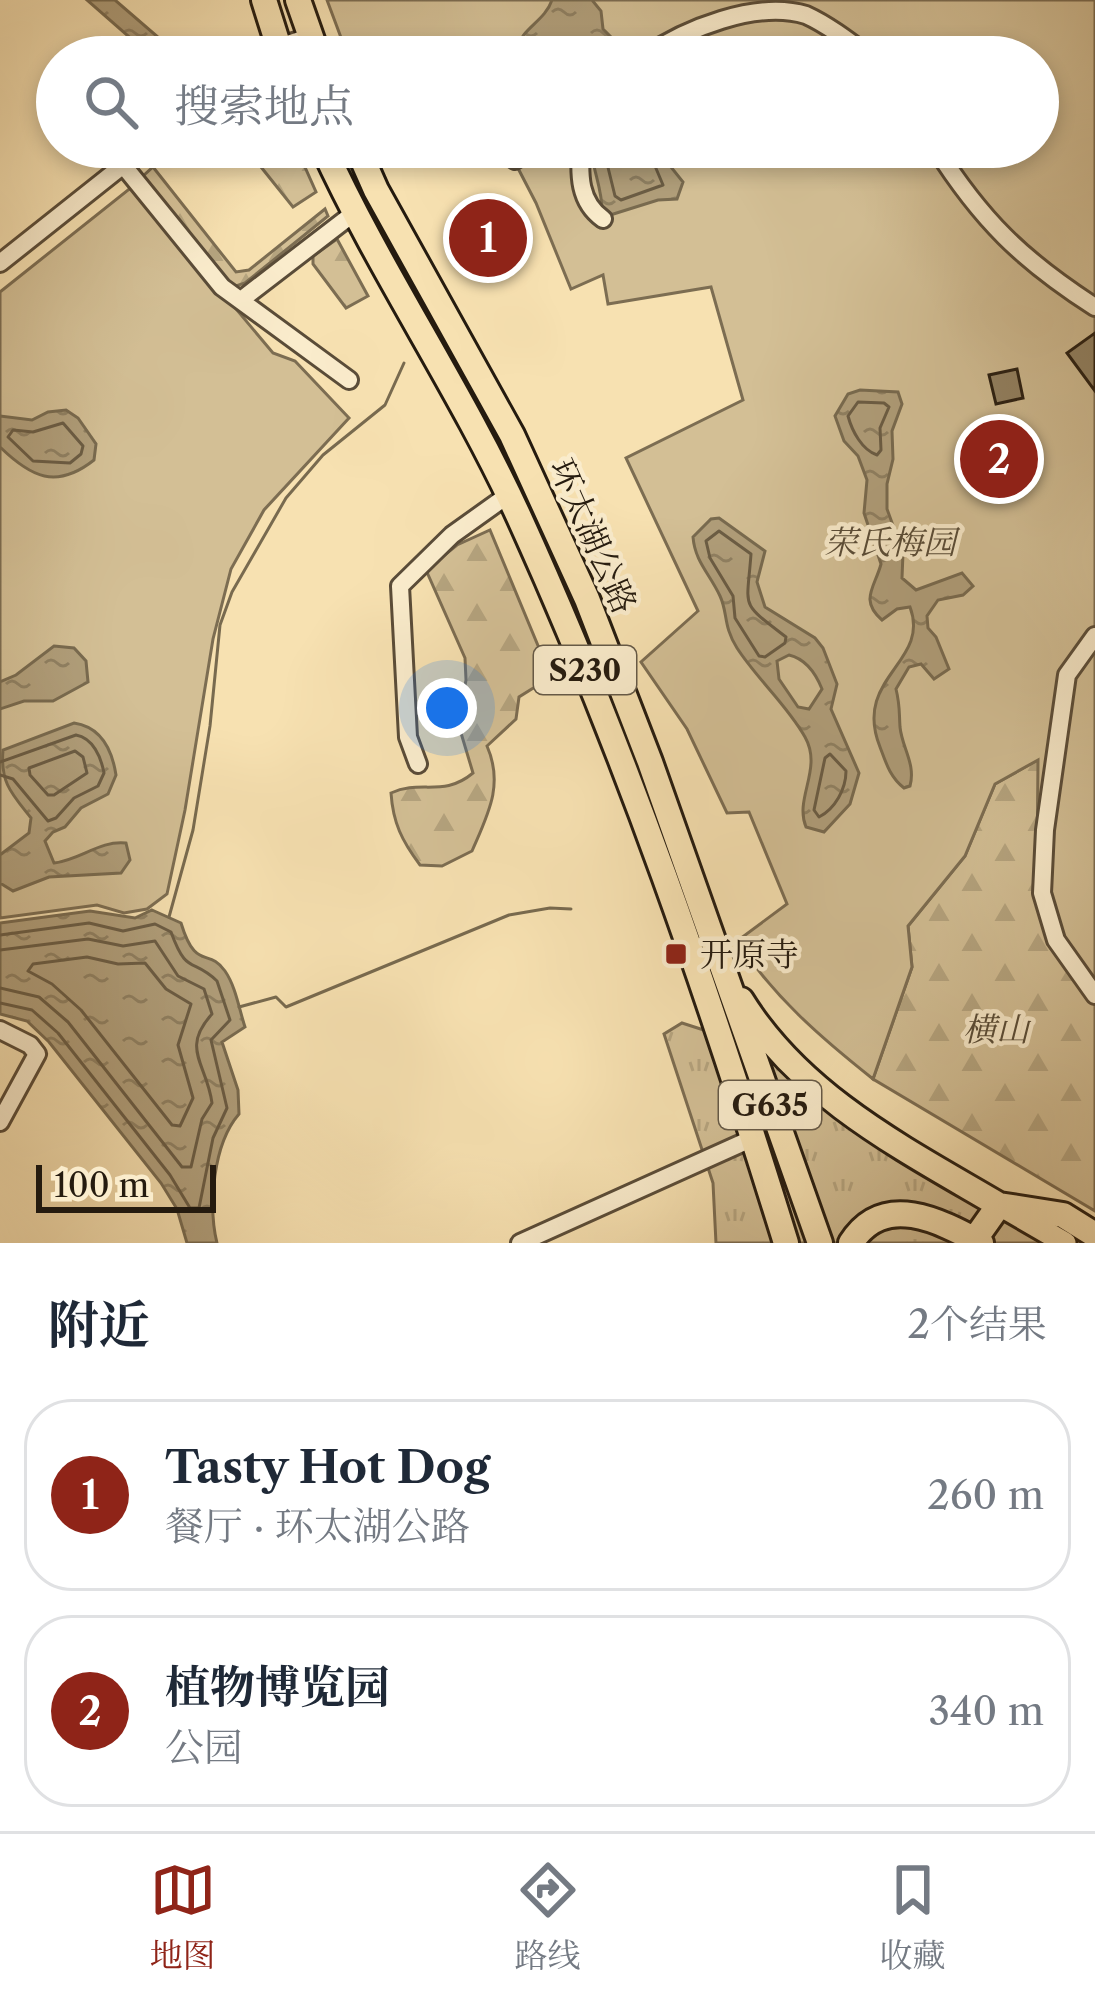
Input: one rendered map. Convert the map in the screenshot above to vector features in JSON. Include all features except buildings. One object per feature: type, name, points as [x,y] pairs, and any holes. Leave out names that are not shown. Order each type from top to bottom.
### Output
[{"type":"highway","points":[[264,0],[271,36]]},
{"type":"highway","points":[[298,0],[309,36]]},
{"type":"highway","name":"环太湖公路","points":[[333,168],[508,495],[601,706],[783,1236]]},
{"type":"highway","name":"环太湖公路","points":[[366,168],[512,436],[556,527],[650,762],[820,1243]]},
{"type":"highway","points":[[720,966],[773,1043],[866,1126],[999,1205],[1063,1215],[1095,1235]]},
{"type":"highway","points":[[851,1243],[860,1230],[896,1214],[934,1218],[978,1241],[999,1205]]},
{"type":"main road","points":[[999,1205],[1065,1243]]},
{"type":"street","points":[[683,36],[754,8],[802,12],[838,36]]},
{"type":"street","points":[[0,263],[119,168]]},
{"type":"street","points":[[125,168],[222,286],[349,380]]},
{"type":"street","points":[[581,168],[588,209],[603,219]]},
{"type":"street","points":[[948,168],[966,197],[1017,252],[1095,307]]},
{"type":"street","points":[[241,300],[354,213]]},
{"type":"street","points":[[418,764],[408,737],[400,586],[452,535],[508,495]]},
{"type":"street","points":[[1095,636],[1067,675],[1045,830],[1042,893],[1056,940],[1095,995]]},
{"type":"street","points":[[0,1030],[30,1045],[37,1054],[0,1122]]},
{"type":"street","points":[[520,1243],[751,1138]]},
{"type":"green space","name":"荣氏梅园","points":[[327,0],[1095,0],[1095,987],[1063,944],[1037,874],[1038,760],[995,784],[965,856],[908,926],[912,967],[873,1079],[799,1015],[737,941],[787,904],[749,812],[727,813],[687,729],[641,662],[698,611],[626,458],[743,400],[711,287],[608,304],[603,275],[571,289],[518,168],[1059,168],[1059,36],[340,36]]},
{"type":"green space","points":[[154,168],[236,272],[249,270],[325,209],[328,216],[245,283],[230,288],[142,177]]},
{"type":"green space","points":[[262,168],[305,168],[316,192],[293,207]]},
{"type":"green space","points":[[133,186],[273,353],[295,361],[349,418],[264,510],[231,569],[213,639],[167,894],[147,909],[124,913],[97,905],[0,918],[0,292]]},
{"type":"green space","points":[[337,239],[368,296],[346,308],[313,264],[313,256]]},
{"type":"green space","points":[[490,530],[551,677],[519,697],[516,719],[487,746],[494,787],[472,851],[442,866],[420,865],[400,831],[391,793],[452,785],[473,773],[458,723],[465,658],[426,570],[457,545]]},
{"type":"green space","name":"横山","points":[[1039,759],[1037,874],[1095,987],[1095,1211],[873,1079],[912,967],[908,926],[965,856],[995,784]]},
{"type":"green space","points":[[682,1023],[766,1050],[853,1131],[1044,1243],[716,1243],[713,1183],[664,1034]]},
{"type":"water","points":[[87,0],[115,0],[157,36],[128,36]]},
{"type":"water","points":[[552,0],[592,0],[610,36],[524,36]]},
{"type":"water","points":[[595,168],[672,168],[683,182],[677,199],[607,216]]},
{"type":"water","points":[[898,392],[902,404],[892,431],[887,509],[903,553],[902,578],[916,590],[962,573],[973,586],[963,595],[938,600],[927,616],[928,628],[949,669],[934,679],[921,664],[909,667],[896,689],[911,770],[910,786],[904,788],[887,764],[874,723],[876,703],[910,643],[914,626],[910,607],[897,609],[882,620],[871,606],[881,564],[864,513],[867,480],[835,416],[848,394]]},
{"type":"water","points":[[66,410],[78,418],[96,444],[94,460],[80,469],[44,476],[22,466],[0,447],[0,416],[32,420]]},
{"type":"water","points":[[719,518],[765,551],[757,582],[765,607],[815,638],[837,684],[831,709],[859,773],[850,804],[824,832],[806,827],[803,816],[811,760],[805,737],[737,648],[720,596],[697,554],[693,537],[711,519]],"holes":[[[789,655],[810,668],[822,689],[809,709],[798,707],[779,679],[777,661]]]},
{"type":"water","points":[[54,646],[74,648],[86,661],[88,682],[53,701],[24,701],[0,709],[0,682]]},
{"type":"water","points":[[74,723],[91,729],[104,741],[116,775],[108,794],[81,808],[45,841],[54,863],[117,843],[126,843],[130,860],[121,873],[49,877],[13,891],[0,883],[0,855],[29,833],[31,818],[6,780],[3,750]]},
{"type":"water","points":[[152,910],[181,923],[192,948],[225,971],[245,1027],[222,1042],[238,1090],[239,1114],[218,1158],[213,1211],[217,1243],[187,1243],[177,1209],[161,1183],[49,1042],[27,1021],[0,1014],[0,923],[90,911],[135,918]]},
{"type":"waterway","points":[[169,917],[193,830],[220,625],[232,592],[286,498],[323,455],[385,405],[404,363]]},
{"type":"waterway","points":[[239,1007],[276,997],[286,1007],[509,915],[571,909]]},
{"type":"place","name":"Tasty Hot Dog","points":[[488,238]]},
{"type":"place","name":"植物博览园","points":[[999,459]]},
{"type":"place","name":"开原寺","points":[[676,954]]}]
